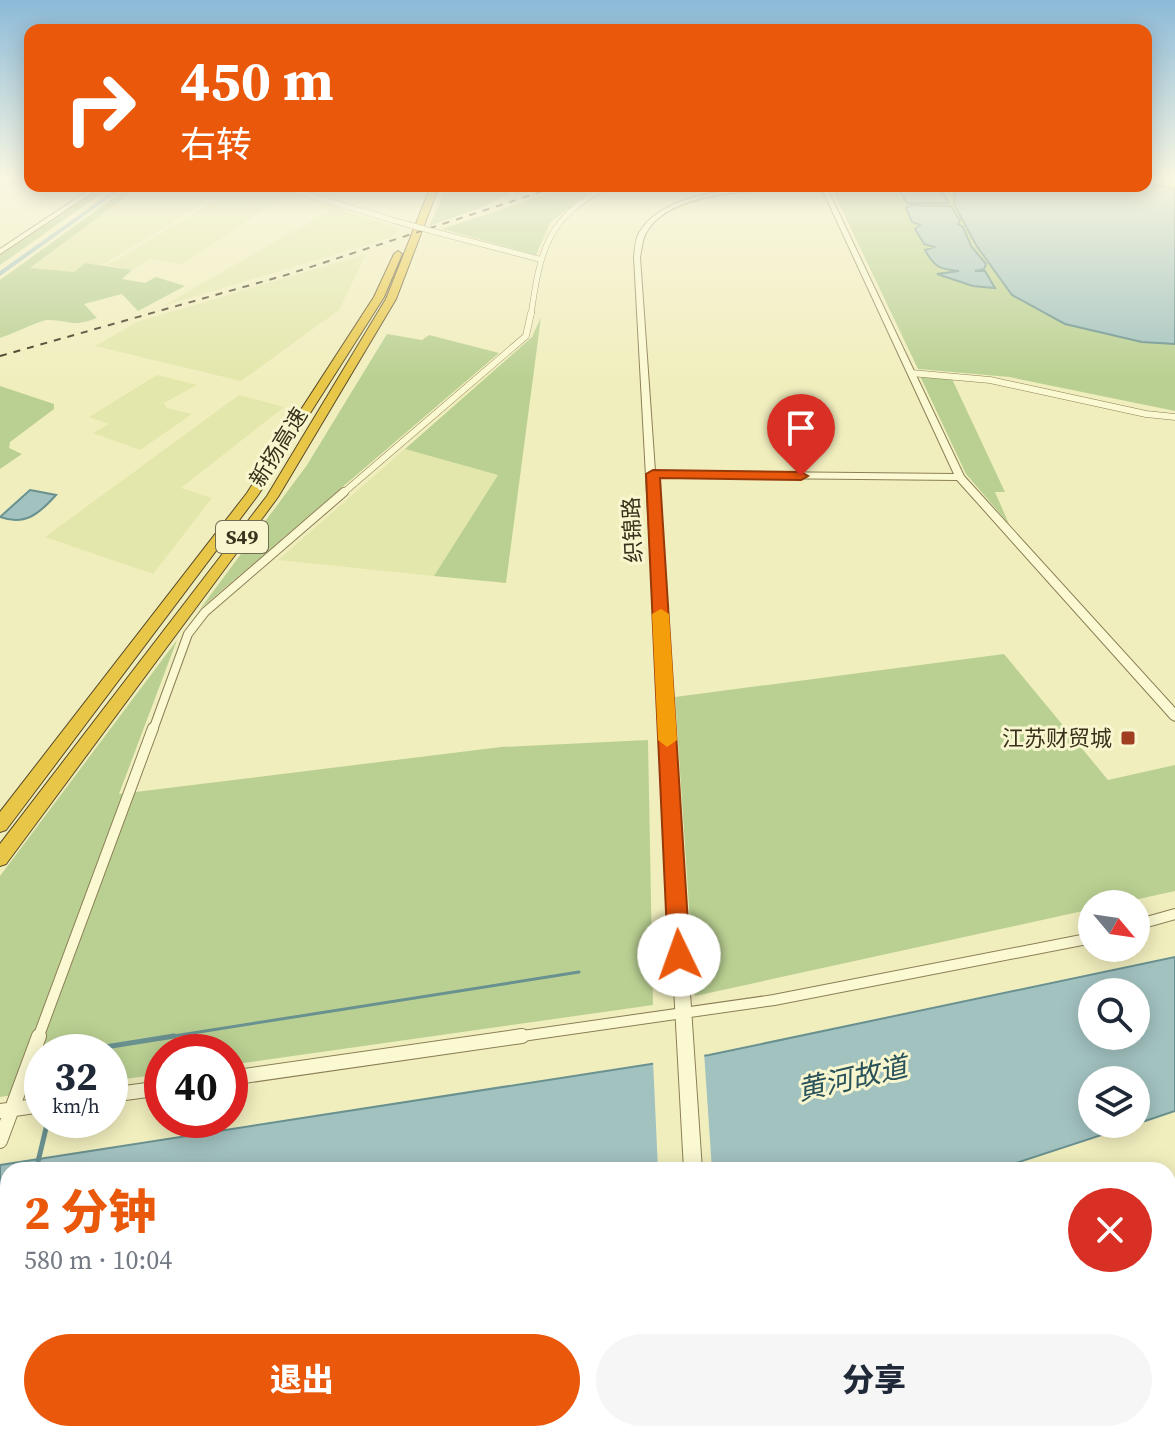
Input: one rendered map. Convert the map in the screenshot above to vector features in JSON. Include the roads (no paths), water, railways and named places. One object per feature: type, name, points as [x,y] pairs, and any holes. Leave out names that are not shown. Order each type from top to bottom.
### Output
[{"type":"highway","name":"新扬高速","points":[[0,825],[252,495],[379,297],[401,244]]},
{"type":"highway","name":"新扬高速","points":[[0,858],[272,497],[391,299],[412,244]]},
{"type":"street","points":[[483,244],[539,259]]},
{"type":"street","points":[[0,1141],[6,1124],[6,1110],[188,634],[205,612],[526,336],[530,328],[539,259],[545,244]]},
{"type":"street","name":"织锦路","points":[[640,244],[638,282],[653,474],[692,1162]]},
{"type":"street","points":[[852,244],[960,477],[1175,716]]},
{"type":"street","points":[[911,373],[990,380],[1146,414],[1175,417]]},
{"type":"street","points":[[653,474],[960,477]]},
{"type":"street","points":[[1150,921],[1175,914]]},
{"type":"street","points":[[248,1076],[683,1019],[1078,941]]},
{"type":"water","points":[[925,244],[970,244],[986,264],[984,269],[975,271],[985,271],[995,288],[973,286],[937,274],[959,271],[935,264],[925,250],[934,247]]},
{"type":"water","points":[[1175,244],[1175,344],[1142,342],[1065,324],[1012,295],[976,245]]},
{"type":"water","points":[[30,490],[56,495],[44,508],[24,519],[0,517]]},
{"type":"water","name":"黄河故道","points":[[1175,957],[1175,1111],[1150,1119],[1150,1066],[1078,1066],[1078,1138],[1092,1138],[1019,1162],[19,1162],[174,1138],[248,1138],[248,1127],[709,1055]]},
{"type":"waterway","points":[[0,274],[42,244]]},
{"type":"waterway","points":[[186,1034],[579,972]]},
{"type":"waterway","points":[[128,1043],[144,1041]]},
{"type":"waterway","points":[[38,1162],[44,1138]]},
{"type":"railway","points":[[0,356],[286,275],[380,244]]},
{"type":"place","name":"江苏财贸城","points":[[1128,738]]}]
